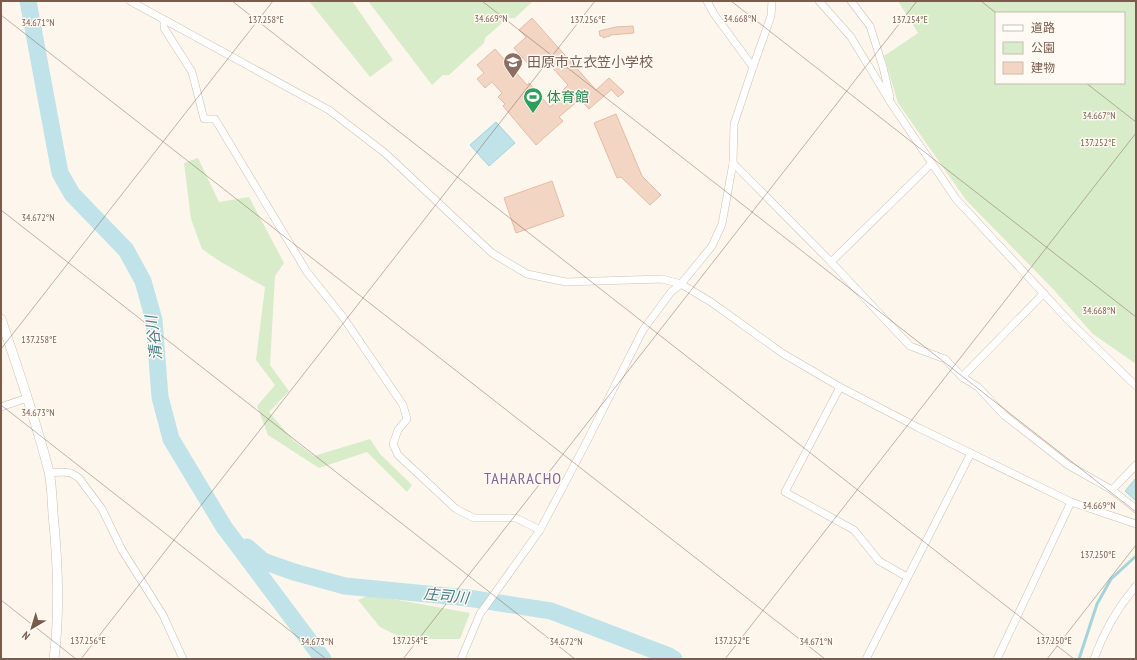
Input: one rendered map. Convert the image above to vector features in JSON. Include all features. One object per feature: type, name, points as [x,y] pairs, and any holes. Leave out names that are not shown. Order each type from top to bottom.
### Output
[{"type":"street","points":[[130,1],[138,3],[164,20],[329,110],[385,153],[492,253],[527,274],[566,282],[662,279],[681,284],[711,302],[782,353],[840,387],[1071,502],[1136,524]]},
{"type":"street","points":[[707,1],[714,14],[753,67]]},
{"type":"street","points":[[461,659],[480,614],[540,530],[643,330],[671,292],[681,284],[712,246],[722,224],[733,163],[734,124],[771,16],[772,1]]},
{"type":"street","points":[[819,1],[851,37],[891,103],[956,200],[1070,322],[1136,386]]},
{"type":"street","points":[[851,1],[870,26],[883,67],[891,103]]},
{"type":"street","points":[[164,20],[164,28],[192,72],[204,120],[215,119],[307,272],[343,317],[403,405],[407,419],[398,430],[393,444],[398,455],[456,509],[474,518],[516,518],[540,530]]},
{"type":"street","points":[[733,163],[831,262],[910,346],[945,359],[962,377],[978,387],[1004,416],[1068,465],[1112,490],[1136,509]]},
{"type":"street","points":[[831,262],[931,164]]},
{"type":"street","points":[[962,377],[1044,293]]},
{"type":"street","points":[[1,319],[27,398],[49,473],[57,546],[58,577],[54,659]]},
{"type":"street","points":[[840,387],[786,492],[854,530],[879,562],[907,577]]},
{"type":"street","points":[[1,407],[27,398]]},
{"type":"street","points":[[866,659],[971,453]]},
{"type":"street","points":[[1112,490],[1136,465]]},
{"type":"street","points":[[49,473],[71,472],[79,478],[102,509],[122,550],[163,615],[183,659]]},
{"type":"street","points":[[997,659],[1071,502]]},
{"type":"street","points":[[1094,659],[1099,645],[1133,596],[1136,586]]},
{"type":"green space","points":[[309,1],[352,1],[393,60],[370,77]]},
{"type":"green space","points":[[368,1],[533,1],[515,18],[508,18],[485,38],[484,43],[449,75],[443,75],[432,85]]},
{"type":"green space","points":[[898,1],[1136,1],[1136,364],[1093,334],[1053,289],[966,200],[898,103],[884,56],[918,33]]},
{"type":"green space","points":[[198,158],[219,202],[249,197],[284,263],[275,276],[270,365],[289,391],[269,412],[293,440],[314,456],[370,439],[380,454],[412,485],[407,492],[367,452],[319,468],[268,435],[257,406],[275,385],[256,360],[265,287],[221,262],[202,249],[191,219],[184,163]]},
{"type":"green space","points":[[370,595],[470,613],[460,639],[404,639],[380,627],[358,600]]},
{"type":"water","points":[[496,122],[515,143],[489,166],[470,145]]},
{"type":"water","points":[[1136,478],[1136,501],[1125,491]]},
{"type":"building","points":[[532,18],[596,90],[609,78],[624,92],[618,97],[611,89],[589,109],[580,99],[559,117],[563,121],[536,145],[503,106],[505,104],[498,97],[502,93],[492,82],[485,88],[477,79],[484,73],[477,65],[495,49],[527,85],[529,83],[550,107],[566,94],[563,90],[568,85],[543,57],[531,67],[514,48],[526,37],[519,30]]},
{"type":"building","points":[[633,26],[634,33],[610,35],[603,38],[603,36],[600,36],[599,31],[616,27]]},
{"type":"building","points":[[616,114],[642,176],[661,195],[650,205],[621,177],[617,178],[594,123]]},
{"type":"building","points":[[552,181],[564,216],[516,233],[504,198]]},
{"type":"waterway","name":"清谷川","points":[[28,1],[60,173],[72,194],[126,250],[143,281],[154,320],[160,397],[171,439],[224,527],[323,659]]},
{"type":"waterway","name":"庄司川","points":[[247,547],[263,561],[294,572],[345,586],[468,598],[551,611],[674,659]]},
{"type":"waterway","points":[[1079,659],[1097,604],[1111,579],[1136,556]]},
{"type":"place","name":"田原市立衣笠小学校","points":[[513,79]]},
{"type":"place","name":"体育館","points":[[533,114]]},
{"type":"district","name":"TAHARACHO","points":[[523,478]]}]
